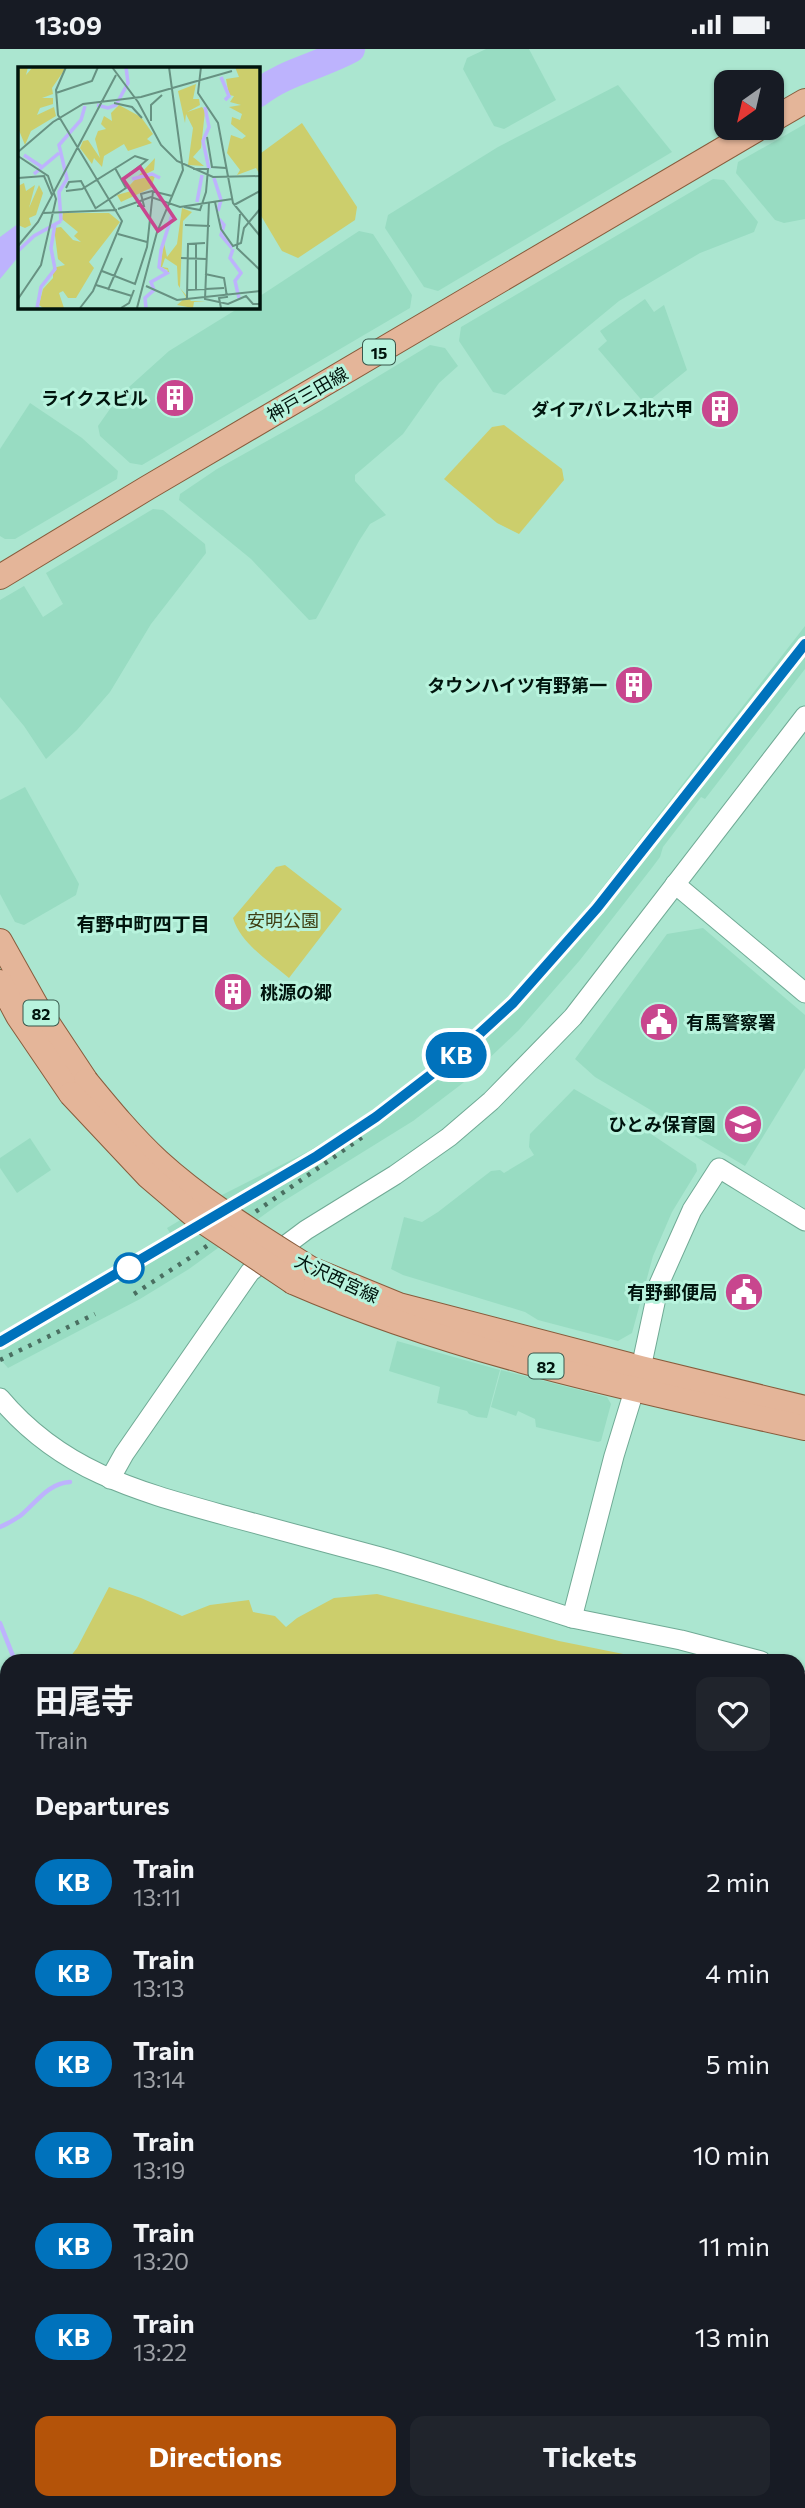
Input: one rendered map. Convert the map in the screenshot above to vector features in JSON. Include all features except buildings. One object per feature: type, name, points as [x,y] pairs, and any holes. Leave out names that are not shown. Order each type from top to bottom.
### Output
[{"type":"main road","points":[[784,113],[805,101]]},
{"type":"main road","name":"神戸三田線","points":[[0,577],[739,140]]},
{"type":"main road","name":"大沢西宮線","points":[[0,941],[79,1088]]},
{"type":"main road","name":"大沢西宮線","points":[[0,982],[18,1016],[148,1176],[195,1216],[302,1276],[395,1323],[638,1379],[805,1408]]},
{"type":"main road","name":"大沢西宮線","points":[[638,1379],[805,1428]]},
{"type":"street","points":[[110,1479],[124,1454],[250,1272],[306,1230],[395,1175],[449,1137],[491,1101],[573,1017],[805,716]]},
{"type":"street","points":[[675,884],[805,993]]},
{"type":"street","points":[[572,1618],[614,1457],[638,1379],[659,1284],[692,1210],[719,1168],[805,1221]]},
{"type":"street","points":[[2,1405],[66,1457],[110,1479],[203,1509],[386,1559],[572,1618],[681,1640],[734,1654]]},
{"type":"shaded area","points":[[486,49],[529,49],[556,100],[504,129],[494,126],[463,69],[467,58]]},
{"type":"shaded area","points":[[618,85],[672,152],[438,291],[424,287],[385,228],[388,215],[498,147]]},
{"type":"shaded area","points":[[805,124],[805,219],[784,223],[775,220],[736,173],[738,162],[777,140],[784,140],[784,136]]},
{"type":"shaded area","points":[[713,179],[724,180],[758,222],[754,232],[700,253],[619,301],[505,395],[493,392],[459,341],[461,327]]},
{"type":"shaded area","points":[[18,224],[18,257],[0,279],[0,237]]},
{"type":"shaded area","points":[[359,231],[373,234],[412,295],[410,308],[142,465],[130,463],[100,436],[98,426],[119,396],[169,351],[239,308],[259,308],[259,297]]},
{"type":"shaded area","points":[[645,299],[654,312],[664,305],[687,370],[645,404],[598,349],[607,341],[600,331]]},
{"type":"shaded area","points":[[430,345],[445,348],[458,366],[439,383],[403,434],[355,475],[355,481],[386,515],[370,524],[316,619],[309,620],[251,559],[179,500],[180,494],[217,469]]},
{"type":"shaded area","points":[[30,403],[82,438],[118,471],[117,479],[15,539],[5,539],[0,536],[0,449]]},
{"type":"shaded area","points":[[153,509],[163,510],[205,544],[206,553],[151,624],[110,692],[77,730],[46,759],[0,697],[0,600],[24,586],[43,617],[63,604],[46,573]]},
{"type":"shaded area","points":[[805,626],[805,669],[705,799],[701,797],[663,847],[660,857],[580,960],[519,1030],[463,1083],[413,1121],[279,1204],[189,1269],[140,1299],[8,1368],[0,1359],[0,1333],[102,1274],[105,1279],[173,1238],[167,1228],[222,1195],[309,1151],[372,1111],[426,1071],[483,1023],[557,946]]},
{"type":"shaded area","points":[[25,787],[79,884],[76,895],[24,925],[15,922],[0,894],[0,800]]},
{"type":"shaded area","points":[[703,928],[805,1015],[805,1068],[745,1166],[595,1077],[575,1059],[667,934]]},
{"type":"shaded area","points":[[574,1089],[642,1128],[696,1164],[697,1171],[672,1212],[653,1256],[632,1333],[618,1341],[538,1320],[525,1312],[391,1269],[404,1217],[422,1222],[491,1171],[500,1170],[504,1173],[534,1155],[529,1147],[530,1134]]},
{"type":"shaded area","points":[[30,1138],[51,1170],[17,1193],[0,1168],[0,1158]]},
{"type":"shaded area","points":[[397,1341],[500,1370],[487,1418],[437,1403],[440,1387],[389,1371]]},
{"type":"shaded area","points":[[501,1370],[607,1397],[611,1404],[601,1441],[536,1427],[535,1419],[518,1411],[516,1416],[491,1407]]},
{"type":"green space","points":[[302,123],[357,207],[355,220],[298,258],[282,251],[259,212],[259,155]]},
{"type":"green space","points":[[504,425],[562,469],[564,480],[519,534],[497,523],[444,479],[492,427]]},
{"type":"green space","name":"安明公園","points":[[285,865],[342,909],[289,978],[249,944],[233,918],[276,867]]},
{"type":"green space","points":[[109,1587],[182,1616],[210,1605],[249,1600],[253,1612],[275,1616],[286,1627],[334,1598],[377,1594],[559,1641],[623,1654],[72,1654]]},
{"type":"waterway","points":[[259,93],[279,80],[351,49]]},
{"type":"waterway","points":[[0,1527],[20,1516],[55,1486],[70,1482]]},
{"type":"waterway","points":[[0,1623],[12,1654]]},
{"type":"railway","points":[[121,1273],[358,1129],[433,1075],[493,1023],[574,935],[805,644]]},
{"type":"railway","points":[[134,1294],[364,1136]]},
{"type":"railway","points":[[0,1342],[108,1279]]},
{"type":"railway","points":[[0,1360],[95,1314]]},
{"type":"train","name":"KB","points":[[0,1342],[317,1156],[376,1117],[454,1057],[540,975],[597,908],[805,644]]},
{"type":"place","name":"ライクスビル","points":[[175,398]]},
{"type":"place","name":"ダイアパレス北六甲","points":[[720,409]]},
{"type":"place","name":"タウンハイツ有野第一","points":[[634,685]]},
{"type":"place","name":"桃源の郷","points":[[233,992]]},
{"type":"place","name":"有馬警察署","points":[[659,1022]]},
{"type":"place","name":"ひとみ保育園","points":[[743,1124]]},
{"type":"place","name":"有野郵便局","points":[[744,1292]]},
{"type":"district","name":"有野中町四丁目","points":[[143,923]]}]
